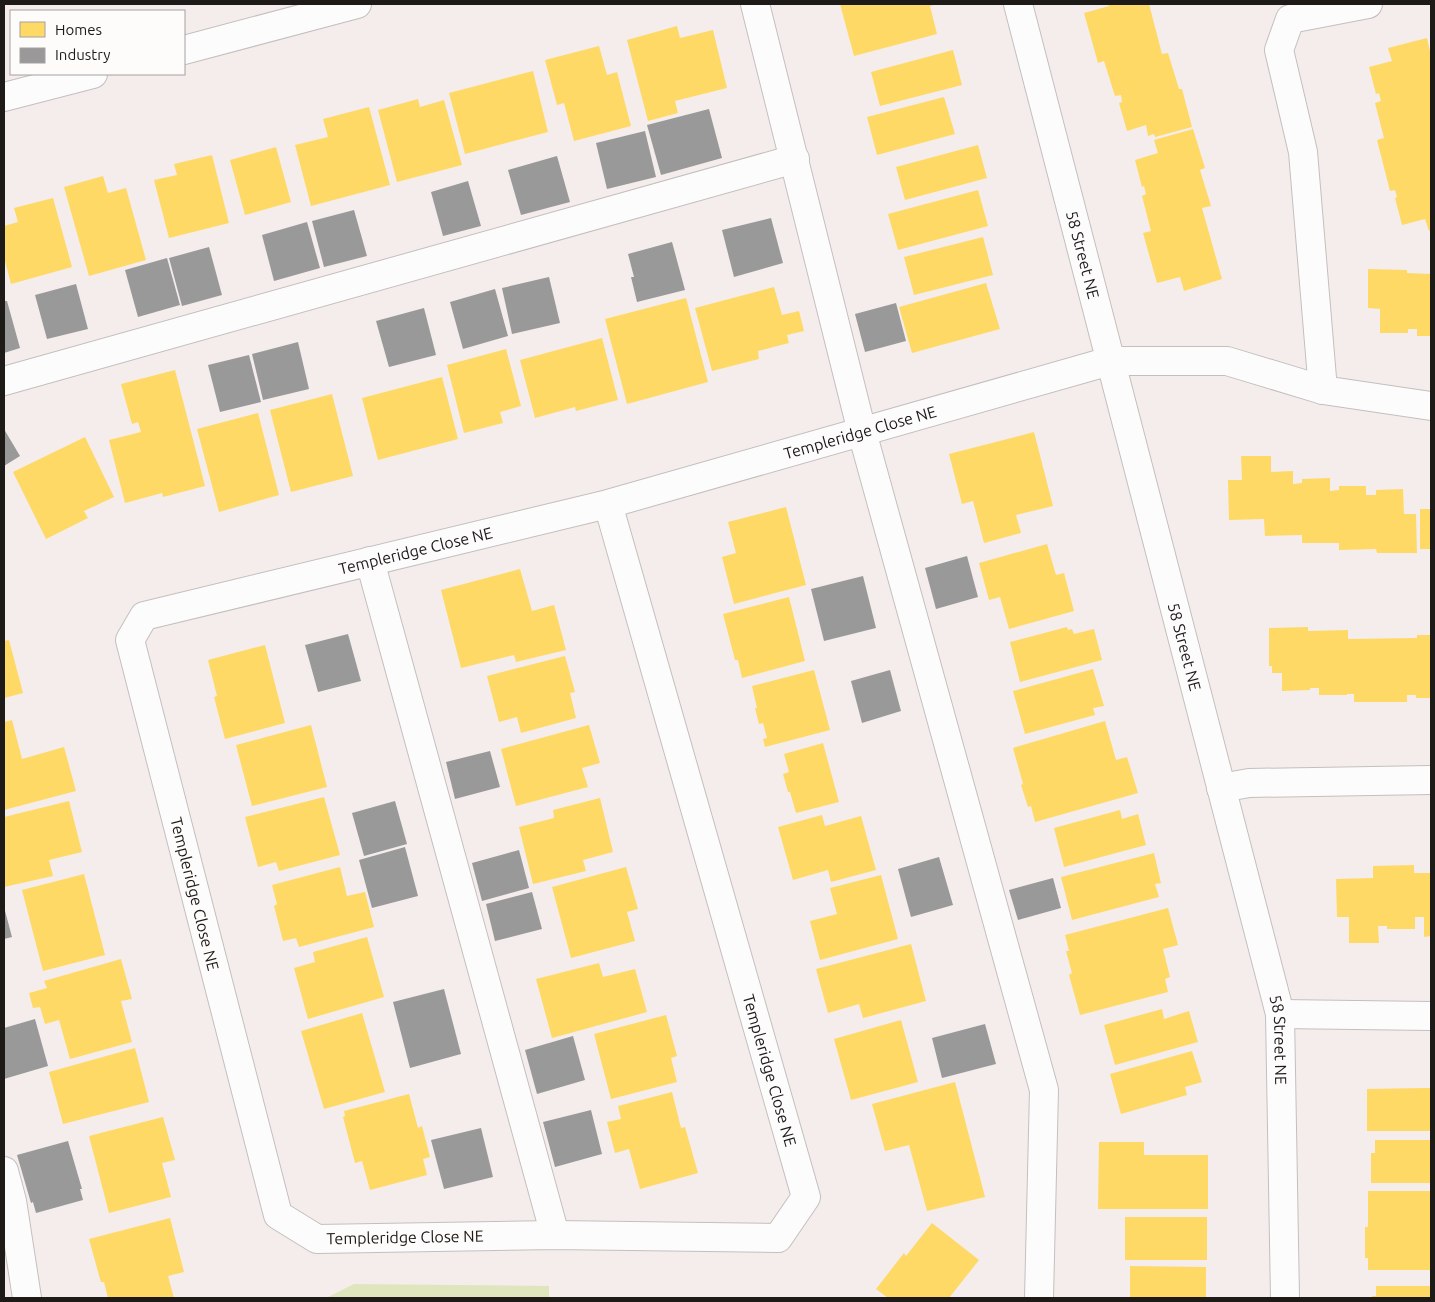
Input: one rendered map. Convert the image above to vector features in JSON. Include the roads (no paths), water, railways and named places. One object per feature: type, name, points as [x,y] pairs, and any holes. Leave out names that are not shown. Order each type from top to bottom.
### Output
[{"type":"street","points":[[185,50],[357,4]]},
{"type":"street","points":[[755,4],[862,432],[1044,1090],[1039,1298]]},
{"type":"street","name":"58 Street NE","points":[[1018,4],[1280,1014],[1285,1298]]},
{"type":"street","points":[[1323,390],[1303,152],[1279,50],[1290,19],[1368,4]]},
{"type":"street","points":[[4,97],[89,75]]},
{"type":"street","points":[[4,381],[795,159]]},
{"type":"street","name":"Templeridge Close NE","points":[[608,504],[806,1197],[778,1238],[555,1235],[317,1239],[278,1215],[130,640],[144,616],[608,504],[1110,361],[1227,361],[1323,390],[1431,406]]},
{"type":"street","points":[[370,561],[555,1235]]},
{"type":"street","points":[[1222,788],[1249,783],[1431,780]]},
{"type":"street","points":[[1280,1014],[1431,1016]]},
{"type":"street","points":[[4,1171],[12,1201],[27,1298]]}]
